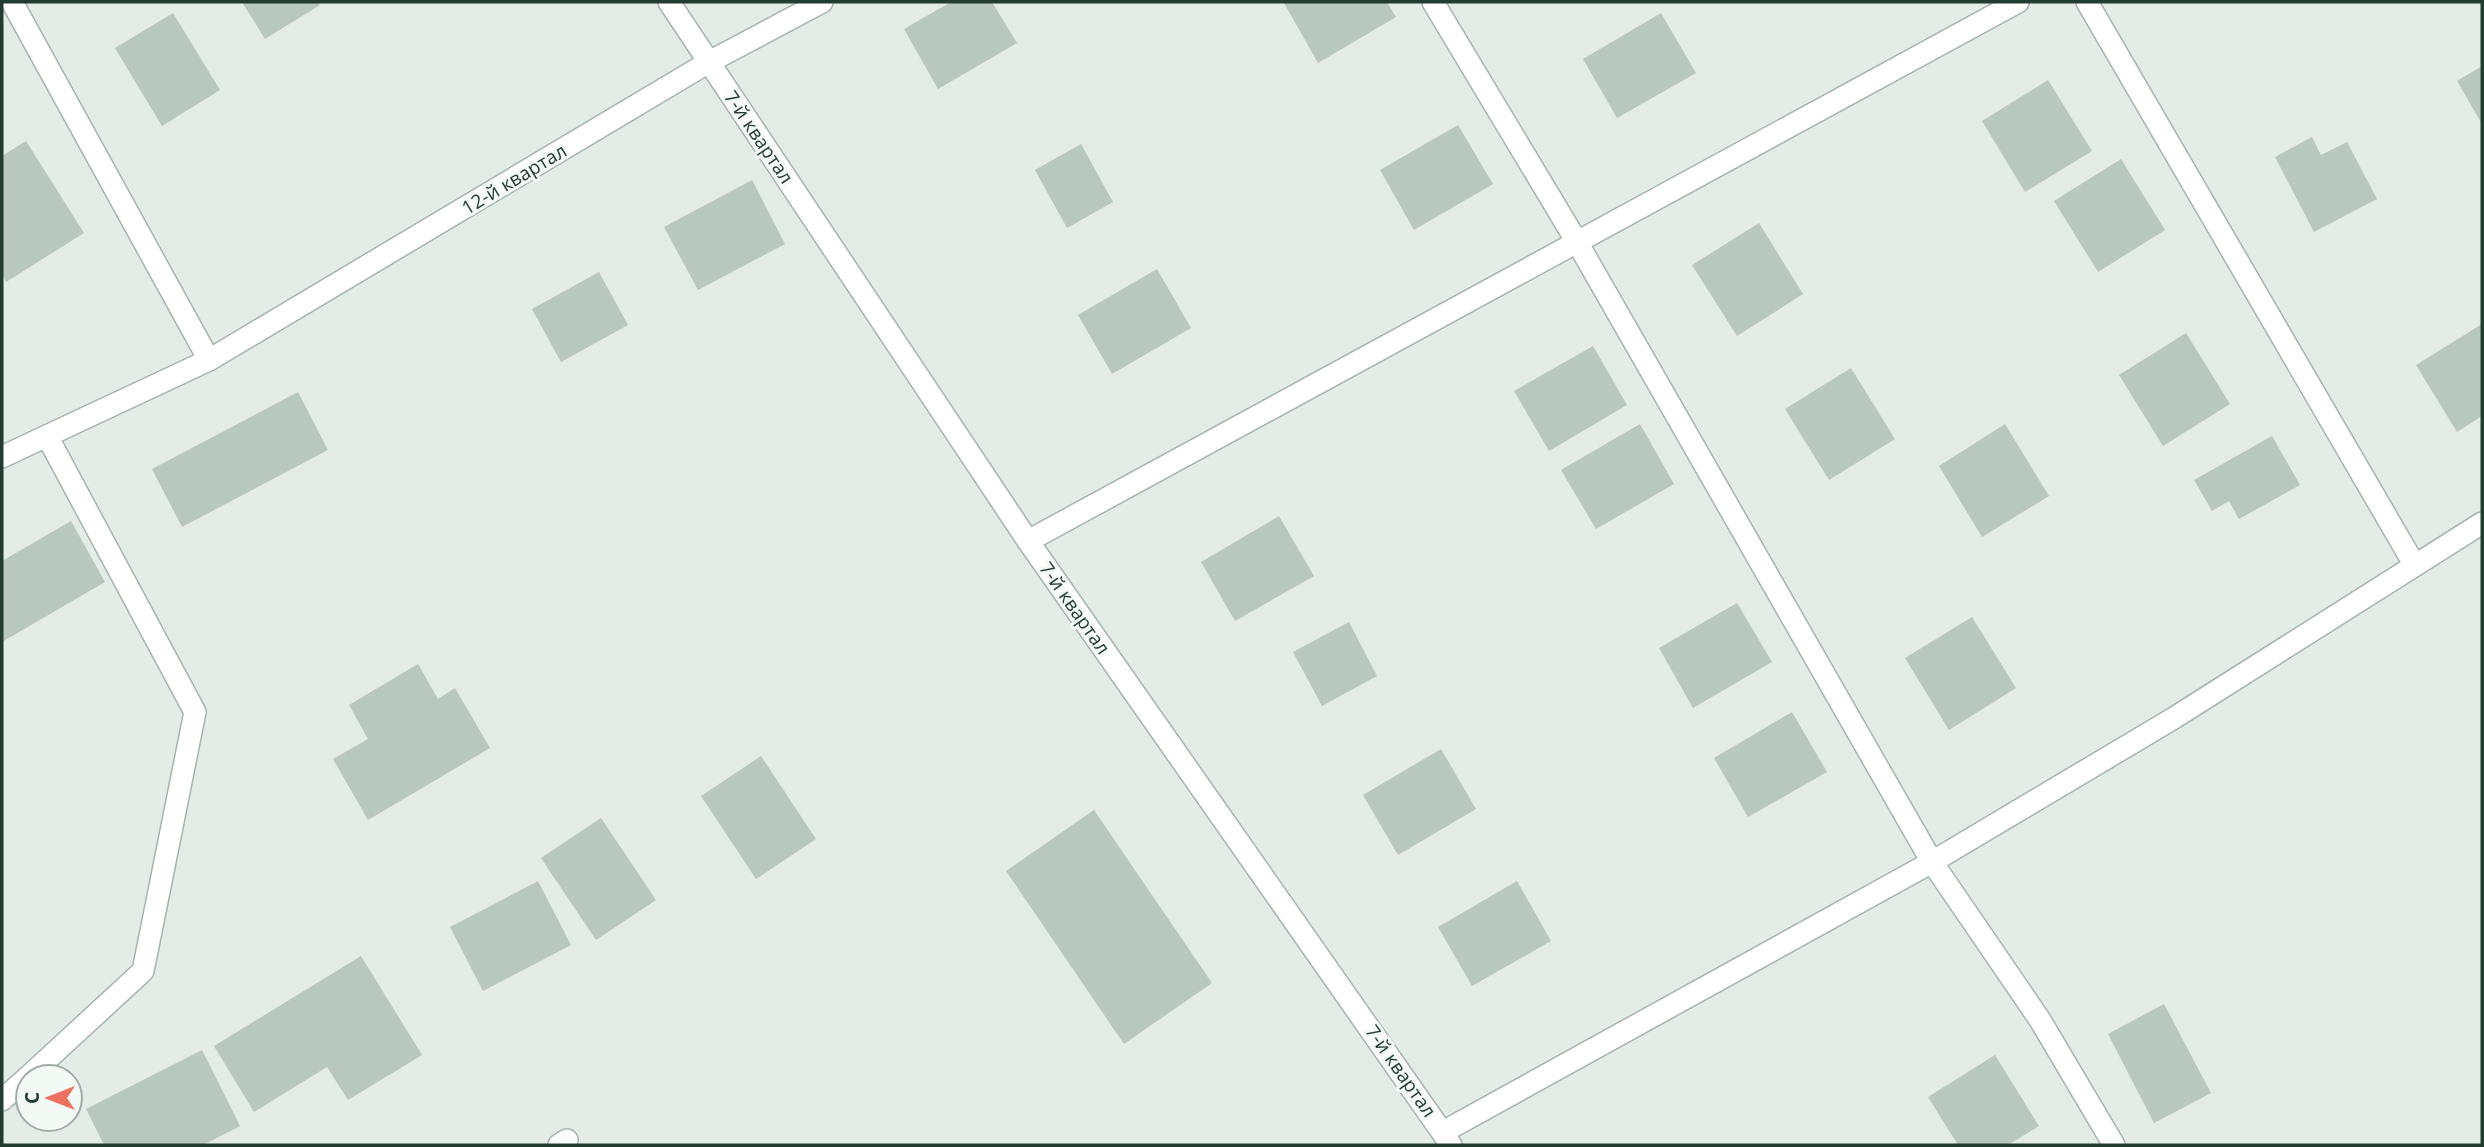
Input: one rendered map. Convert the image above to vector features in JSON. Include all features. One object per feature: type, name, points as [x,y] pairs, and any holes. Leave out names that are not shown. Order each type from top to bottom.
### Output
[{"type":"street","points":[[12,2],[209,360]]},
{"type":"street","name":"7-й квартал","points":[[669,2],[1028,541],[1447,1138]]},
{"type":"street","name":"12-й квартал","points":[[2,457],[209,360],[709,62],[822,2]]},
{"type":"street","points":[[1433,2],[1577,242],[1931,862],[2040,1020],[2114,1145]]},
{"type":"street","points":[[1028,541],[2018,2]]},
{"type":"street","points":[[2087,2],[2414,564]]},
{"type":"street","points":[[43,1063],[143,971],[195,712],[47,436]]},
{"type":"street","points":[[1447,1138],[1931,862],[2174,718],[2482,523]]},
{"type":"building","points":[[242,2],[318,2],[320,5],[265,39]]},
{"type":"building","points":[[951,2],[992,2],[1017,43],[938,89],[904,29]]},
{"type":"building","points":[[1387,2],[1396,17],[1318,63],[1284,3]]},
{"type":"building","points":[[173,13],[220,90],[162,126],[115,48]]},
{"type":"building","points":[[1661,13],[1696,73],[1617,118],[1583,59]]},
{"type":"building","points":[[2482,66],[2482,124],[2457,81]]},
{"type":"building","points":[[2048,80],[2092,151],[2025,192],[1982,121]]},
{"type":"building","points":[[1458,125],[1493,184],[1414,230],[1380,170]]},
{"type":"building","points":[[2312,137],[2321,155],[2347,142],[2377,199],[2314,232],[2275,157]]},
{"type":"building","points":[[26,141],[84,233],[6,282],[2,274],[2,156]]},
{"type":"building","points":[[1081,144],[1113,202],[1067,228],[1035,170]]},
{"type":"building","points":[[2121,159],[2165,230],[2098,272],[2054,201]]},
{"type":"building","points":[[752,180],[785,244],[698,290],[664,227]]},
{"type":"building","points":[[1759,223],[1803,294],[1737,336],[1692,265]]},
{"type":"building","points":[[1157,269],[1191,328],[1112,374],[1078,315]]},
{"type":"building","points":[[599,272],[628,325],[561,362],[532,309]]},
{"type":"building","points":[[2482,324],[2482,416],[2457,432],[2416,365]]},
{"type":"building","points":[[2186,333],[2230,404],[2163,446],[2119,375]]},
{"type":"building","points":[[1593,346],[1627,405],[1549,451],[1514,391]]},
{"type":"building","points":[[1851,368],[1895,439],[1829,480],[1785,409]]},
{"type":"building","points":[[298,392],[328,450],[182,527],[152,469]]},
{"type":"building","points":[[1640,424],[1674,484],[1596,529],[1561,470]]},
{"type":"building","points":[[2005,424],[2049,496],[1982,537],[1939,466]]},
{"type":"building","points":[[2272,436],[2300,485],[2239,519],[2229,501],[2212,511],[2194,480]]},
{"type":"building","points":[[1279,516],[1314,576],[1235,621],[1201,562]]},
{"type":"building","points":[[71,521],[105,582],[2,642],[2,561]]},
{"type":"building","points":[[1737,603],[1772,662],[1693,708],[1659,648]]},
{"type":"building","points":[[1972,617],[2016,688],[1949,730],[1905,658]]},
{"type":"building","points":[[1349,622],[1377,676],[1322,706],[1293,652]]},
{"type":"building","points":[[418,664],[438,699],[455,688],[490,748],[368,820],[333,759],[368,739],[349,705]]},
{"type":"building","points":[[1792,712],[1827,772],[1748,817],[1714,758]]},
{"type":"building","points":[[1441,749],[1476,809],[1398,855],[1363,795]]},
{"type":"building","points":[[761,756],[816,839],[756,879],[701,796]]},
{"type":"building","points":[[1094,810],[1212,983],[1124,1044],[1006,871]]},
{"type":"building","points":[[601,818],[656,900],[596,940],[541,858]]},
{"type":"building","points":[[538,881],[571,945],[483,991],[450,927]]},
{"type":"building","points":[[1517,881],[1551,941],[1472,986],[1438,927]]},
{"type":"building","points":[[361,956],[422,1055],[348,1100],[327,1067],[254,1112],[214,1046]]},
{"type":"building","points":[[2164,1004],[2211,1093],[2154,1123],[2108,1034]]},
{"type":"building","points":[[202,1050],[240,1126],[203,1145],[104,1145],[86,1109]]},
{"type":"building","points":[[1995,1055],[2039,1126],[2008,1145],[1958,1145],[1928,1097]]}]
